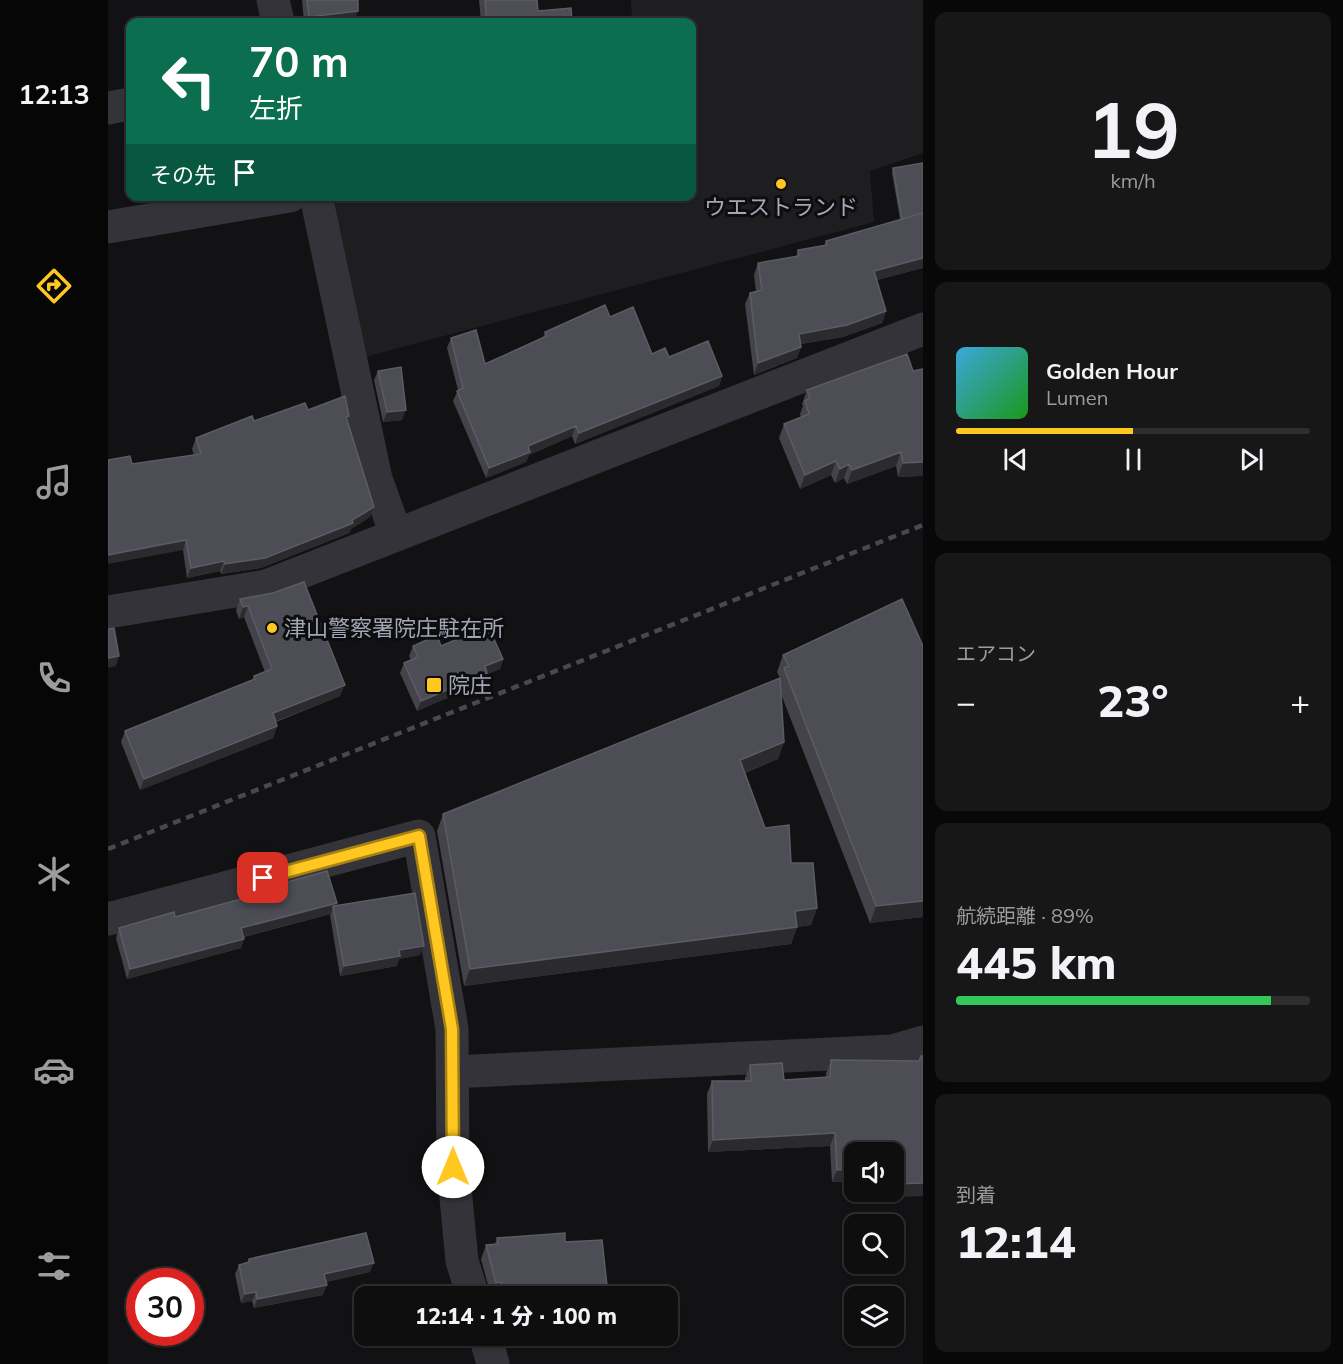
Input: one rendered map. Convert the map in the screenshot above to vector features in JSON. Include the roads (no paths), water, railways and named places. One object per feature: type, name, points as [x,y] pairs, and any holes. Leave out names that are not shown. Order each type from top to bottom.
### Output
[{"type":"street","points":[[273,0],[277,18]]},
{"type":"street","points":[[108,108],[126,105]]},
{"type":"street","points":[[108,227],[261,201]]},
{"type":"street","points":[[317,201],[376,479],[396,534]]},
{"type":"street","points":[[108,612],[266,586],[923,328]]},
{"type":"street","points":[[108,919],[419,836],[452,1029],[453,1167],[462,1261],[470,1286]]},
{"type":"street","points":[[453,1072],[892,1051],[923,1042]]},
{"type":"street","points":[[488,1346],[493,1364]]},
{"type":"railway","points":[[108,849],[923,525]]},
{"type":"place","name":"ウエストランド","points":[[781,184]]},
{"type":"place","name":"津山警察署院庄駐在所","points":[[272,628]]},
{"type":"place","name":"院庄","points":[[434,685]]}]
